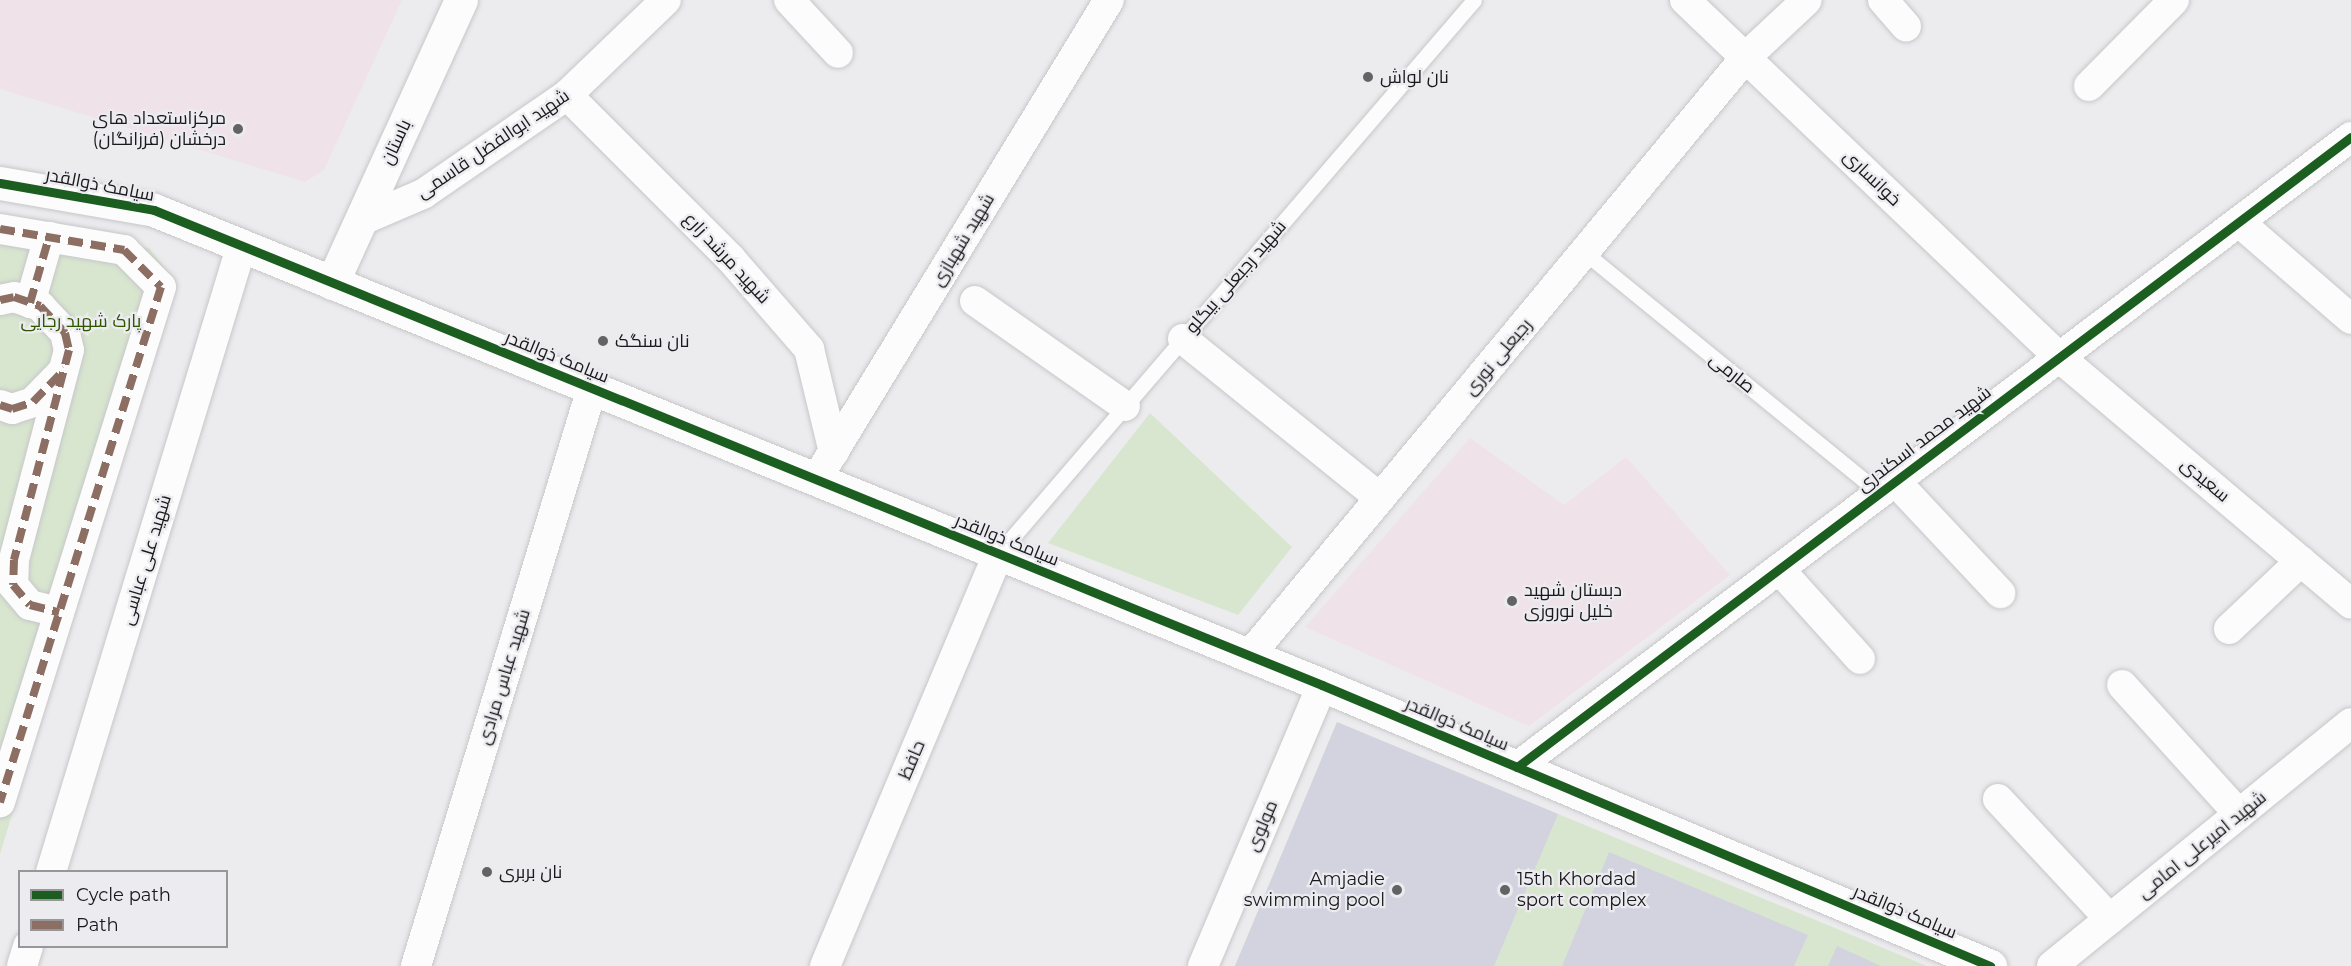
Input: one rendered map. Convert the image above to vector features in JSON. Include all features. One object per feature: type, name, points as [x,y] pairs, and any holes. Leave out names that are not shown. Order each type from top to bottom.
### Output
[{"type":"street","name":"باستان","points":[[332,283],[461,0]]},
{"type":"street","name":"شهید ابوالفضل قاسمی","points":[[360,221],[423,194],[567,95],[666,0]]},
{"type":"street","points":[[789,0],[838,53]]},
{"type":"street","name":"شهید شهبازی","points":[[816,480],[1109,0]]},
{"type":"street","name":"خوانساری","points":[[1684,0],[2059,357]]},
{"type":"street","name":"رجبعلی نوری","points":[[1249,656],[1746,57],[1807,0]]},
{"type":"street","points":[[1883,0],[1906,26]]},
{"type":"street","points":[[2089,86],[2174,0]]},
{"type":"street","name":"شهید مرشد زارع","points":[[567,95],[730,258],[809,349],[834,452]]},
{"type":"street","name":"شهید محمد اسکندری","points":[[1516,767],[2351,137]]},
{"type":"street","name":"سیامک ذوالقدر","points":[[0,183],[154,210],[241,248],[1322,685],[1990,966]]},
{"type":"street","points":[[2239,222],[2351,319]]},
{"type":"street","points":[[0,229],[124,250],[161,287],[0,802]]},
{"type":"street","points":[[30,303],[49,237]]},
{"type":"street","name":"شهید علی عباسی","points":[[52,870],[241,248]]},
{"type":"street","points":[[0,300],[14,297],[40,306],[65,333],[67,366],[14,560],[13,585],[30,605],[59,612]]},
{"type":"street","points":[[975,301],[1125,406]]},
{"type":"street","points":[[1183,339],[1380,498]]},
{"type":"street","name":"سعیدی","points":[[2059,357],[2351,604]]},
{"type":"street","points":[[0,405],[12,409],[33,402],[67,366]]},
{"type":"street","name":"شهید عباس مرادی","points":[[416,966],[592,388]]},
{"type":"street","points":[[1887,487],[2000,592]]},
{"type":"street","name":"حافظ","points":[[825,966],[998,554]]},
{"type":"street","points":[[2229,629],[2301,561]]},
{"type":"street","points":[[1779,569],[1860,659]]},
{"type":"street","name":"مولوی","points":[[1203,966],[1322,685]]},
{"type":"street","points":[[2122,686],[2239,814]]},
{"type":"street","name":"شهید امیرعلی امامی","points":[[2052,966],[2351,723]]},
{"type":"street","points":[[1998,799],[2109,920]]},
{"type":"street","points":[[22,966],[27,948]]},
{"type":"lane","name":"شهید رجبعلی بیگلو","points":[[998,554],[1474,0]]},
{"type":"lane","name":"صارمی","points":[[1584,252],[1887,487]]},
{"type":"shaded area","name":"مرکزاستعداد های درخشان (فرزانگان)","points":[[0,0],[402,0],[324,170],[305,182],[0,89]]},
{"type":"shaded area","name":"دبستان شهید خلیل نوروزی","points":[[1470,438],[1564,505],[1626,457],[1730,575],[1529,726],[1305,627]]},
{"type":"green space","name":"پارک شهید رجایی","points":[[0,225],[149,248],[176,282],[0,854]]},
{"type":"green space","points":[[1150,413],[1292,547],[1238,615],[1048,543]]},
{"type":"green space","name":"15th Khordad sport complex","points":[[1337,722],[1558,814],[1927,966],[1235,966]]},
{"type":"building","name":"15th Khordad sport complex","points":[[1337,722],[1558,814],[1494,966],[1235,966]]},
{"type":"building","points":[[1609,852],[1808,935],[1794,966],[1562,966]]},
{"type":"building","points":[[1837,946],[1881,966],[1828,966]]},
{"type":"marked path","points":[[0,229],[124,250],[161,287],[0,802]]},
{"type":"marked path","points":[[30,303],[49,237]]},
{"type":"marked path","points":[[0,300],[14,297],[40,306],[65,333],[69,350],[14,560],[13,585],[30,605],[59,612]]},
{"type":"marked path","points":[[0,405],[12,409],[33,402],[65,369]]},
{"type":"cycle path","points":[[1517,767],[2351,137]]},
{"type":"cycle path","points":[[0,183],[154,210],[1322,685],[1990,966]]},
{"type":"place","name":"نان لواش","points":[[1368,77]]},
{"type":"place","name":"مرکزاستعداد های درخشان (فرزانگان)","points":[[238,129]]},
{"type":"place","name":"نان سنگک","points":[[603,341]]},
{"type":"place","name":"دبستان شهید خلیل نوروزی","points":[[1512,601]]},
{"type":"place","name":"نان بربری","points":[[487,872]]},
{"type":"place","name":"Amjadie swimming pool","points":[[1397,890]]},
{"type":"place","name":"15th Khordad sport complex","points":[[1505,890]]}]
